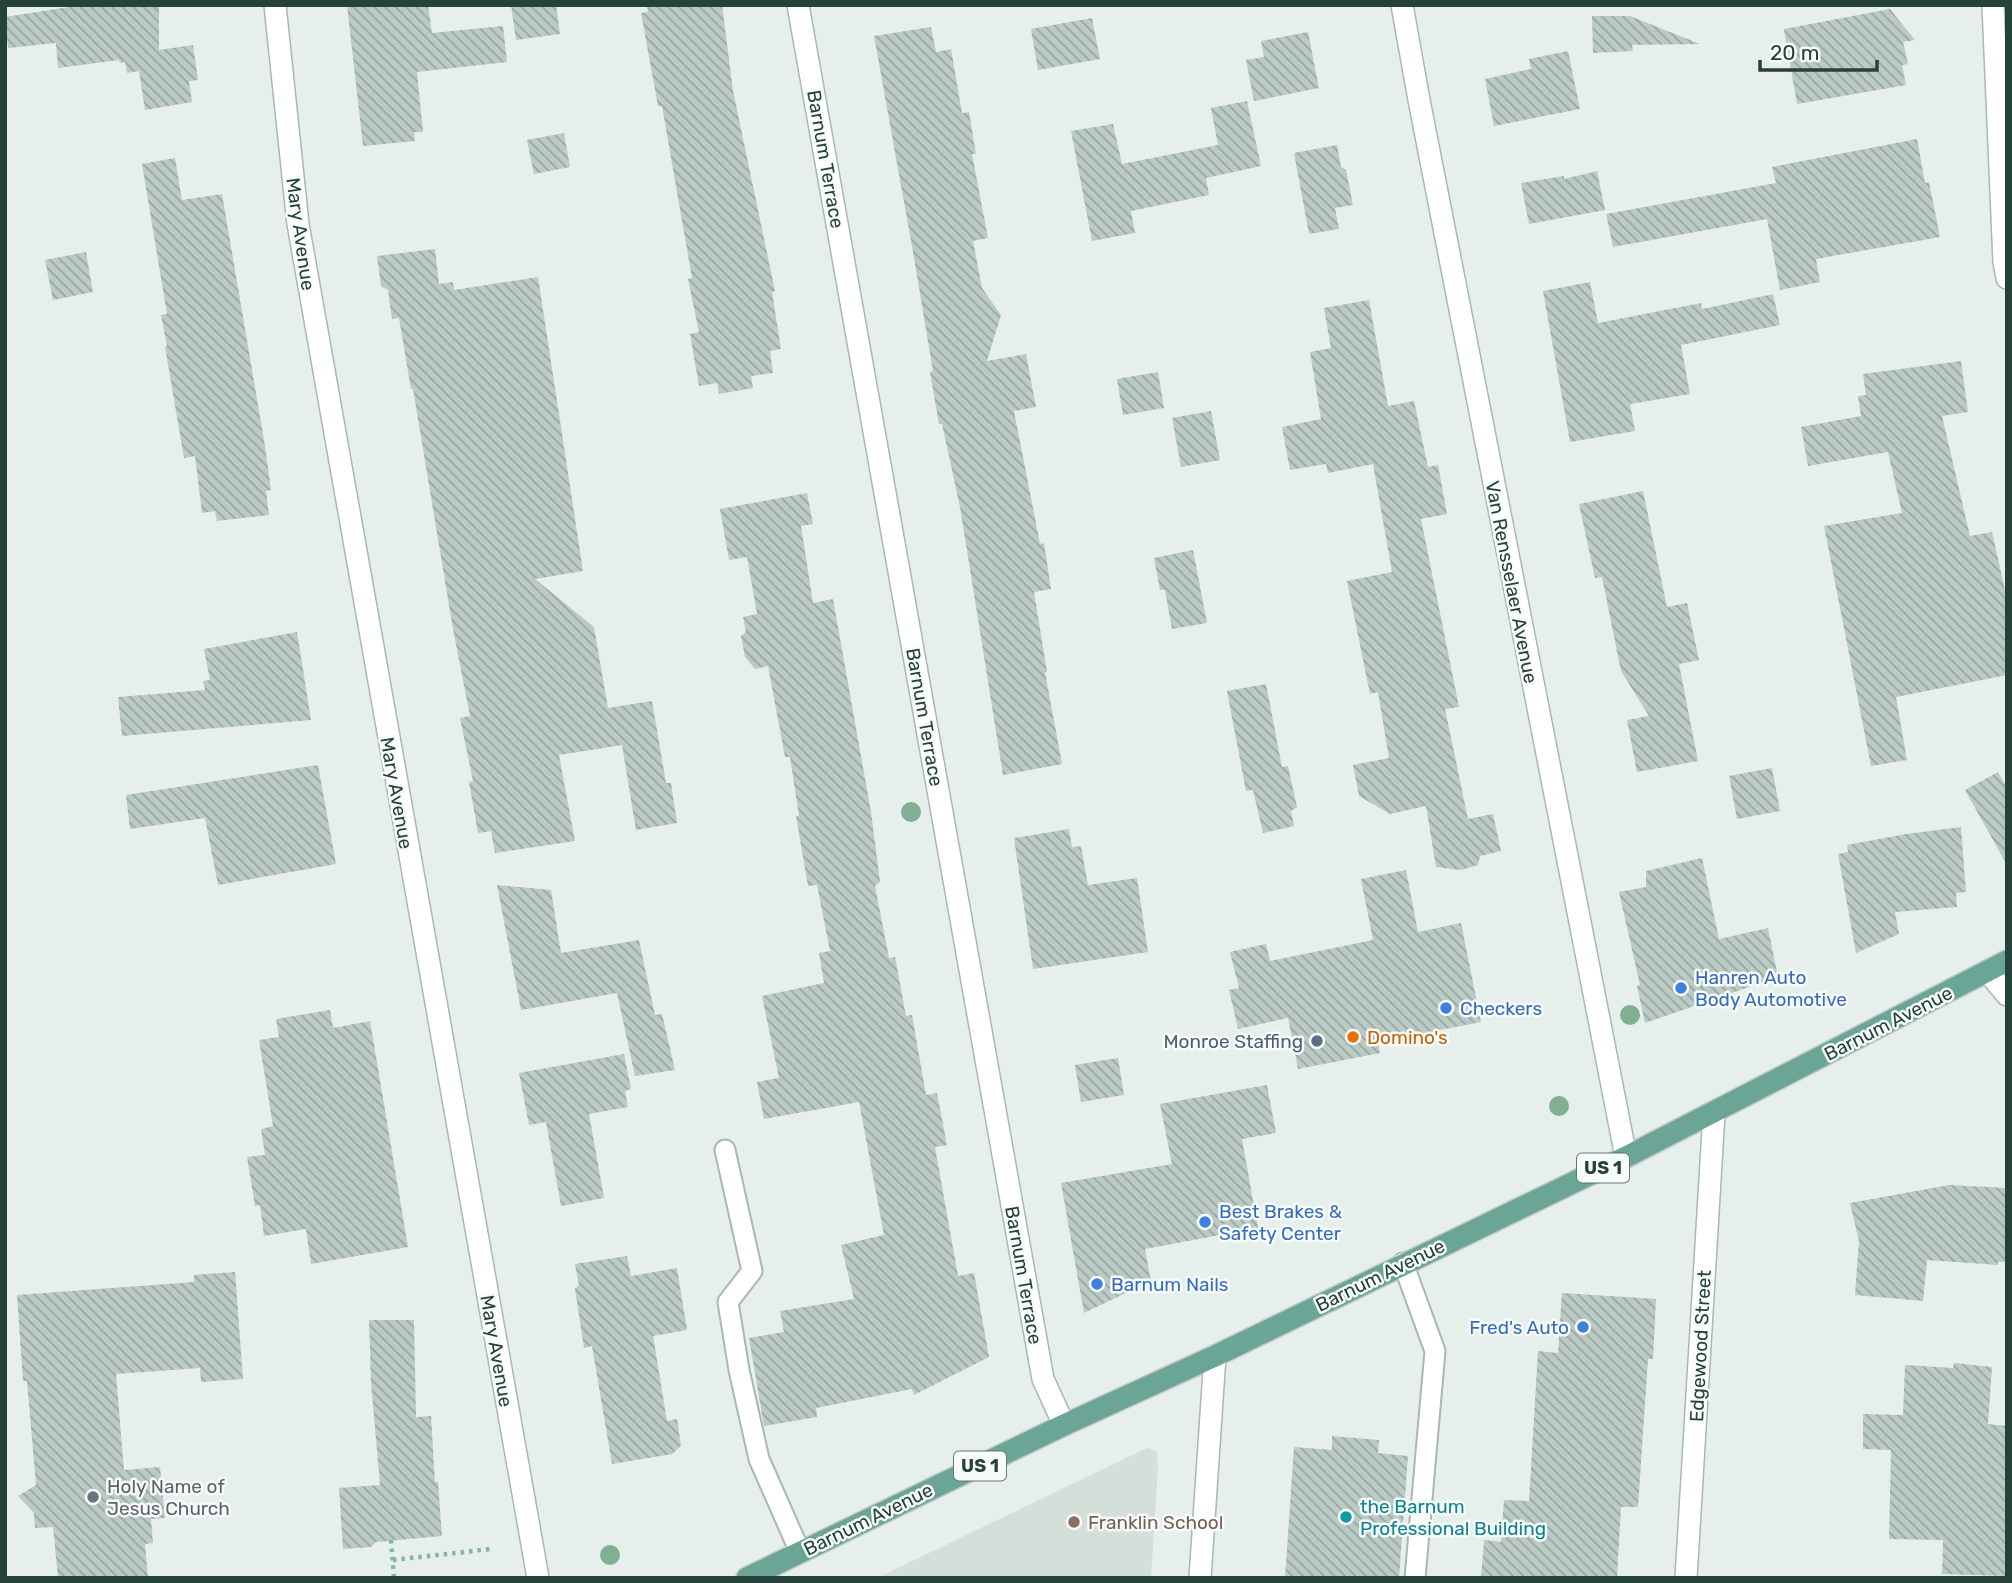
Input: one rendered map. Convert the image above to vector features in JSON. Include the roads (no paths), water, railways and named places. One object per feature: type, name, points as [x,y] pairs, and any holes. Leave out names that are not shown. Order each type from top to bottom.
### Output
[{"type":"main road","name":"Barnum Avenue","points":[[747,1578],[1626,1157],[2007,961]]},
{"type":"street","name":"Mary Avenue","points":[[275,5],[298,223],[538,1578]]},
{"type":"street","name":"Barnum Terrace","points":[[798,5],[1043,1379],[1064,1425]]},
{"type":"street","name":"Van Rensselaer Avenue","points":[[1402,5],[1626,1157]]},
{"type":"street","points":[[1993,5],[2004,262],[2007,278]]},
{"type":"street","points":[[1988,972],[2007,995]]},
{"type":"street","name":"Edgewood Street","points":[[1686,1578],[1714,1113]]},
{"type":"street","points":[[1199,1578],[1215,1356]]},
{"type":"lane","points":[[725,1150],[752,1271],[728,1302],[739,1370],[759,1460],[800,1552]]},
{"type":"lane","points":[[1403,1264],[1435,1351],[1415,1578]]},
{"type":"place","name":"Hanren Auto Body Automotive","points":[[1681,988]]},
{"type":"place","name":"Checkers","points":[[1446,1008]]},
{"type":"place","name":"Domino's","points":[[1353,1037]]},
{"type":"place","name":"Monroe Staffing","points":[[1317,1041]]},
{"type":"place","name":"Best Brakes & Safety Center","points":[[1205,1222]]},
{"type":"place","name":"Barnum Nails","points":[[1097,1284]]},
{"type":"place","name":"Fred's Auto","points":[[1583,1327]]},
{"type":"place","name":"Holy Name of Jesus Church","points":[[93,1497]]},
{"type":"place","name":"the Barnum Professional Building","points":[[1346,1517]]},
{"type":"place","name":"Franklin School","points":[[1074,1522]]}]
